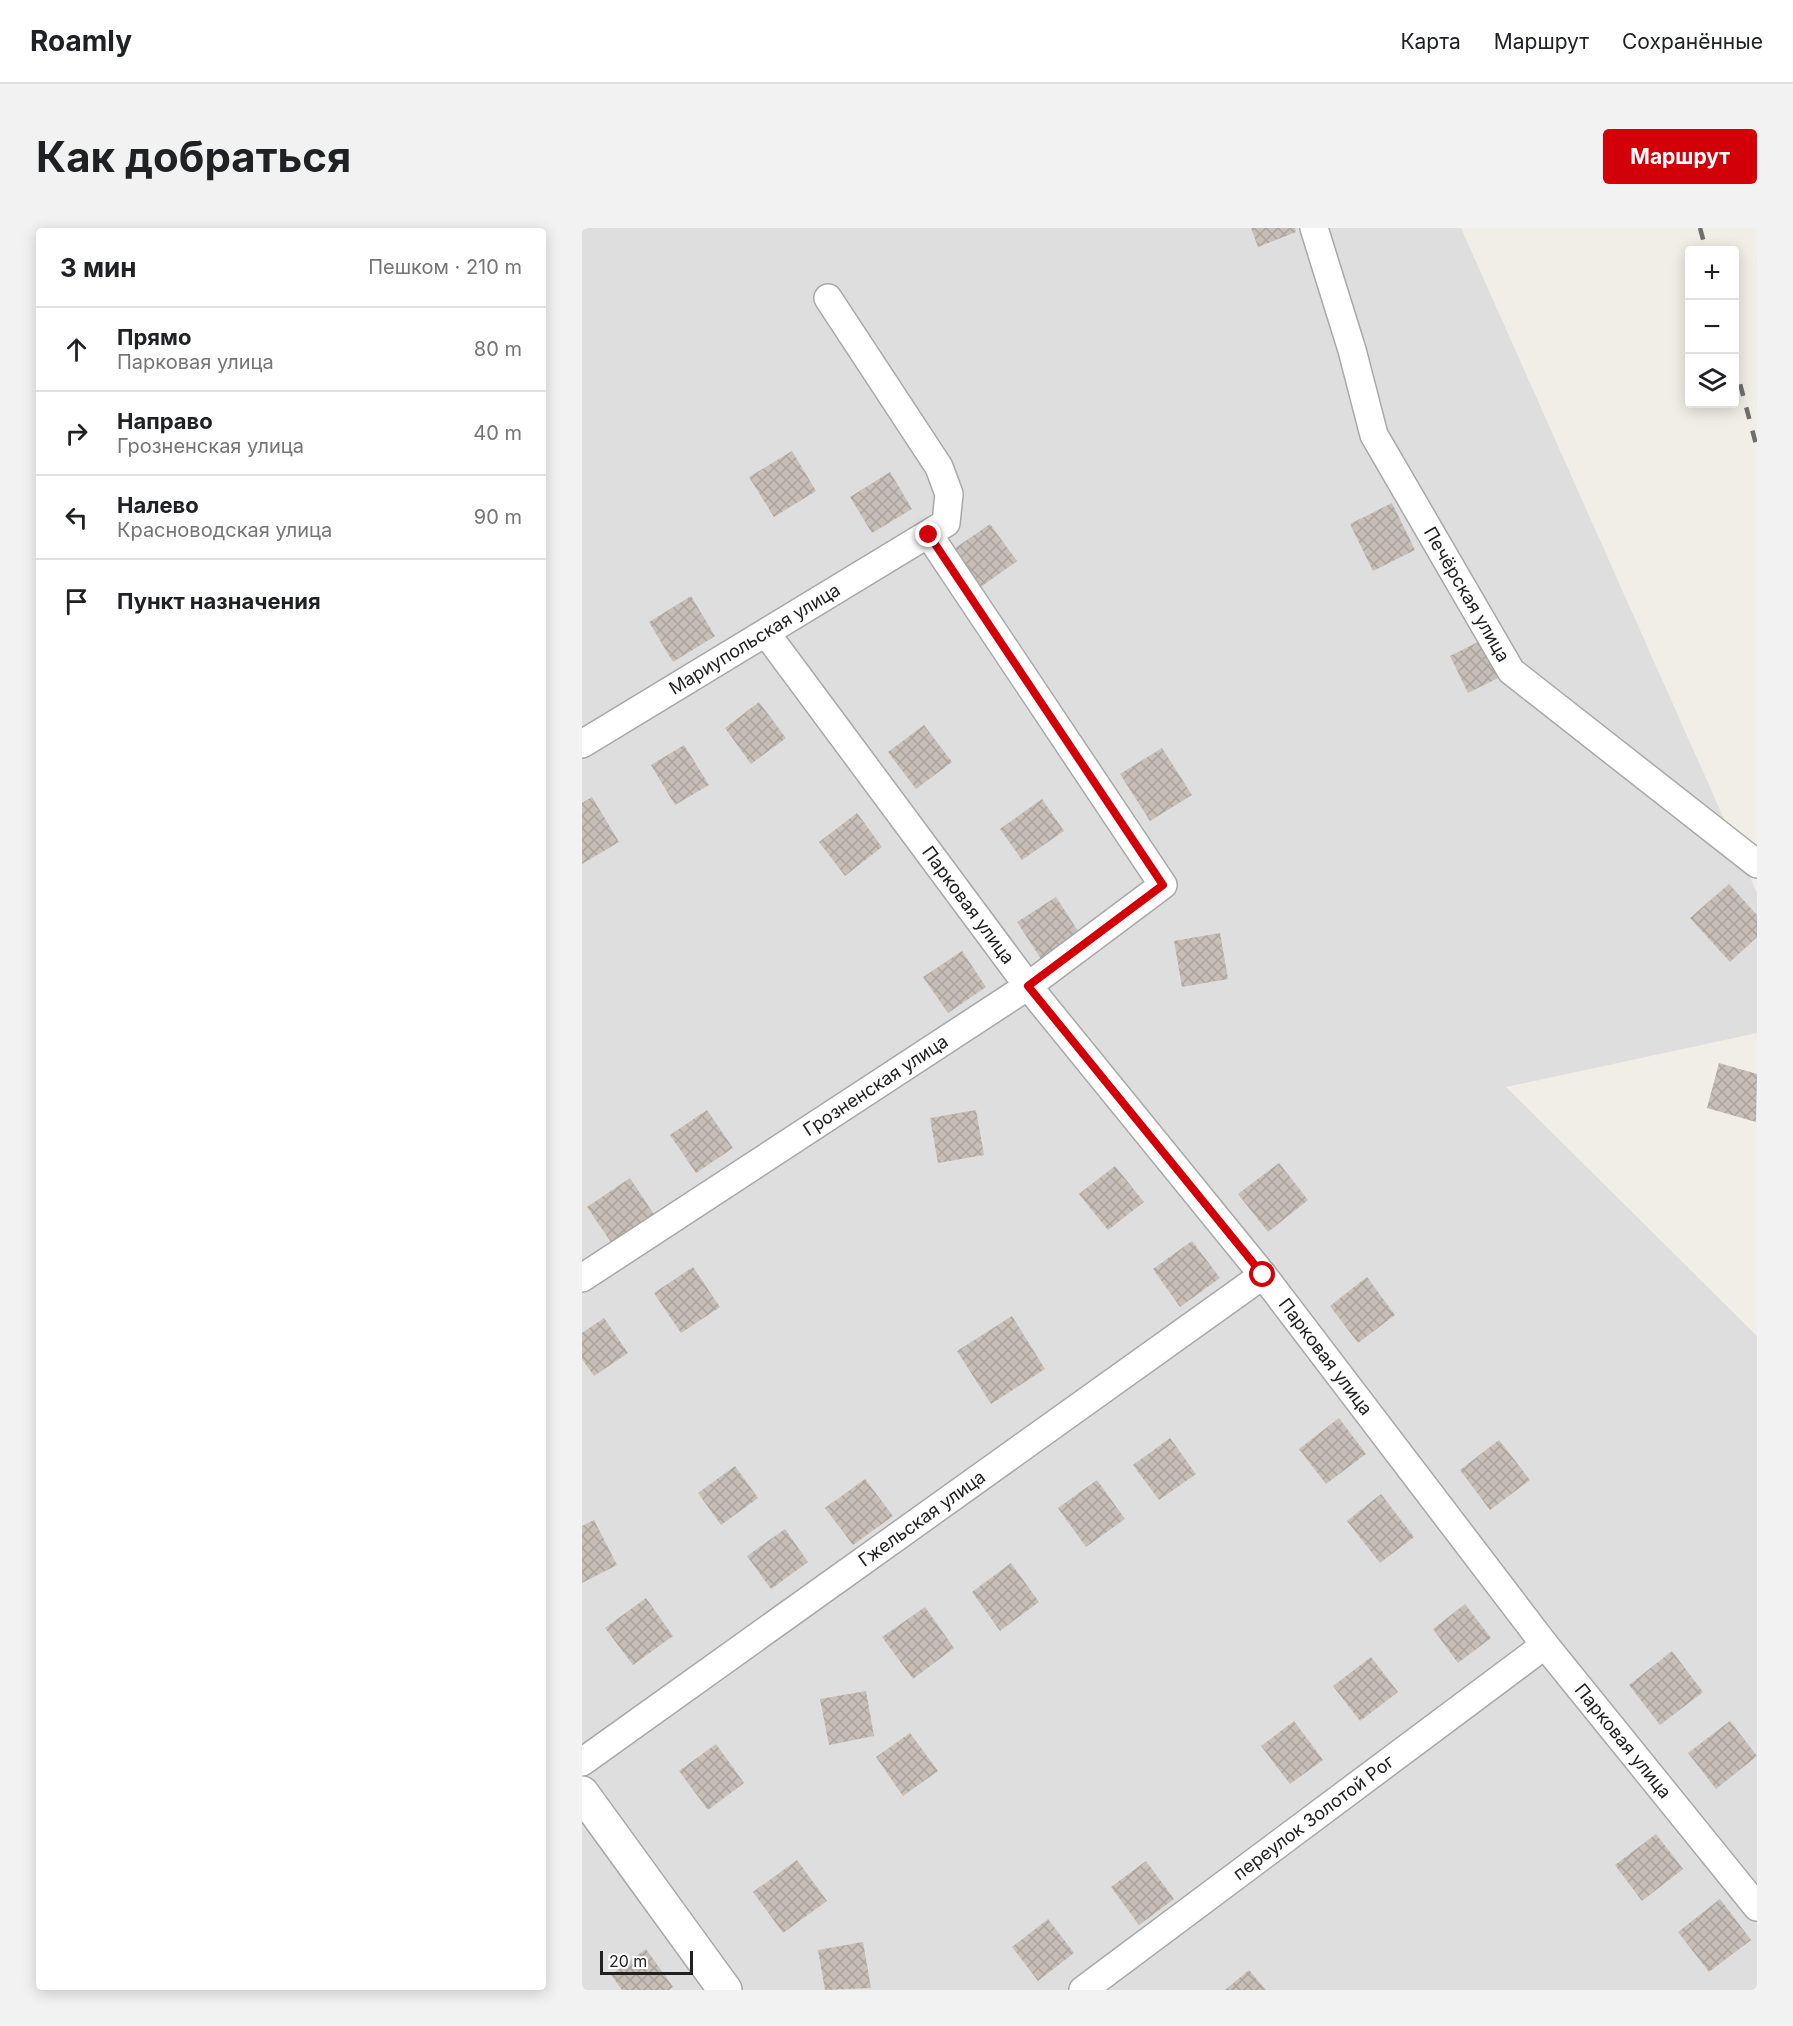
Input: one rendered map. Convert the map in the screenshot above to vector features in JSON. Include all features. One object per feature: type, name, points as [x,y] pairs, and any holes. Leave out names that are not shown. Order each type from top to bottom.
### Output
[{"type":"street","name":"Печёрская улица","points":[[1314,228],[1352,350],[1374,435],[1511,671],[1757,864]]},
{"type":"street","name":"Мариупольская улица","points":[[582,744],[946,523],[949,494],[939,467],[828,298]]},
{"type":"street","name":"Грозненская улица","points":[[582,1278],[1028,986],[1163,885],[929,535]]},
{"type":"street","name":"Парковая улица","points":[[766,633],[1028,986],[1263,1275],[1545,1645],[1757,1907]]},
{"type":"street","name":"Гжельская улица","points":[[582,1762],[1263,1275]]},
{"type":"street","name":"переулок Золотой Рог","points":[[1083,1990],[1545,1645]]},
{"type":"street","points":[[582,1793],[725,1990]]},
{"type":"shaded area","points":[[582,228],[1461,228],[1757,893],[1757,1033],[1506,1087],[1757,1336],[1757,1990],[582,1990]]},
{"type":"building","points":[[1251,228],[1295,228],[1296,232],[1258,247]]},
{"type":"building","points":[[792,451],[816,491],[774,517],[749,477]]},
{"type":"building","points":[[890,472],[912,509],[872,533],[850,497]]},
{"type":"building","points":[[1392,503],[1415,550],[1373,571],[1350,524]]},
{"type":"building","points":[[990,524],[1017,561],[978,589],[951,551]]},
{"type":"building","points":[[691,596],[715,636],[673,662],[649,622]]},
{"type":"building","points":[[1486,638],[1504,675],[1468,693],[1450,656]]},
{"type":"building","points":[[759,702],[786,738],[751,764],[725,728]]},
{"type":"building","points":[[924,725],[952,762],[916,789],[888,752]]},
{"type":"building","points":[[684,745],[709,785],[675,805],[651,765]]},
{"type":"building","points":[[1162,748],[1192,795],[1150,821],[1120,774]]},
{"type":"building","points":[[592,797],[619,842],[582,864],[582,803]]},
{"type":"building","points":[[1042,799],[1064,831],[1022,860],[1000,829]]},
{"type":"building","points":[[857,813],[882,847],[845,876],[819,842]]},
{"type":"building","points":[[1729,884],[1757,915],[1757,937],[1730,962],[1690,918]]},
{"type":"building","points":[[1056,897],[1082,937],[1043,962],[1017,922]]},
{"type":"building","points":[[1220,933],[1228,979],[1182,987],[1174,941]]},
{"type":"building","points":[[962,951],[986,987],[948,1013],[923,977]]},
{"type":"building","points":[[1719,1063],[1757,1074],[1756,1122],[1707,1108]]},
{"type":"building","points":[[707,1110],[733,1148],[696,1173],[670,1135]]},
{"type":"building","points":[[976,1110],[984,1155],[938,1163],[930,1118]]},
{"type":"building","points":[[1279,1163],[1308,1200],[1268,1232],[1238,1194]]},
{"type":"building","points":[[1115,1166],[1144,1202],[1108,1230],[1079,1194]]},
{"type":"building","points":[[630,1178],[655,1216],[613,1245],[587,1207]]},
{"type":"building","points":[[1192,1241],[1220,1278],[1180,1307],[1153,1269]]},
{"type":"building","points":[[693,1267],[720,1307],[681,1333],[654,1293]]},
{"type":"building","points":[[1367,1277],[1395,1315],[1358,1343],[1330,1306]]},
{"type":"building","points":[[1012,1316],[1045,1369],[991,1404],[957,1351]]},
{"type":"building","points":[[604,1318],[628,1353],[594,1376],[582,1359],[582,1333]]},
{"type":"building","points":[[1339,1418],[1366,1454],[1326,1484],[1299,1449]]},
{"type":"building","points":[[1170,1438],[1196,1474],[1159,1500],[1133,1465]]},
{"type":"building","points":[[1499,1440],[1530,1480],[1490,1510],[1460,1470]]},
{"type":"building","points":[[735,1466],[758,1498],[721,1525],[698,1493]]},
{"type":"building","points":[[865,1479],[893,1516],[853,1545],[825,1508]]},
{"type":"building","points":[[1097,1480],[1125,1519],[1086,1547],[1058,1508]]},
{"type":"building","points":[[1381,1494],[1414,1537],[1380,1563],[1347,1521]]},
{"type":"building","points":[[594,1520],[617,1565],[582,1583],[582,1526]]},
{"type":"building","points":[[785,1529],[808,1562],[771,1589],[747,1556]]},
{"type":"building","points":[[1011,1563],[1039,1602],[1000,1631],[972,1592]]},
{"type":"building","points":[[646,1598],[673,1636],[633,1665],[605,1628]]},
{"type":"building","points":[[1465,1604],[1491,1638],[1458,1663],[1433,1629]]},
{"type":"building","points":[[925,1607],[954,1648],[913,1679],[882,1637]]},
{"type":"building","points":[[1672,1651],[1703,1692],[1660,1725],[1629,1685]]},
{"type":"building","points":[[1371,1657],[1398,1692],[1360,1721],[1333,1686]]},
{"type":"building","points":[[866,1691],[874,1736],[829,1745],[820,1699]]},
{"type":"building","points":[[1294,1721],[1323,1760],[1290,1784],[1261,1746]]},
{"type":"building","points":[[1730,1721],[1757,1756],[1716,1789],[1688,1753]]},
{"type":"building","points":[[910,1733],[938,1771],[903,1796],[876,1757]]},
{"type":"building","points":[[716,1744],[744,1783],[708,1810],[679,1771]]},
{"type":"building","points":[[1656,1834],[1683,1869],[1642,1901],[1615,1865]]},
{"type":"building","points":[[797,1860],[827,1901],[783,1933],[753,1892]]},
{"type":"building","points":[[1146,1861],[1174,1899],[1139,1925],[1111,1887]]},
{"type":"building","points":[[1720,1899],[1751,1940],[1709,1972],[1678,1932]]},
{"type":"building","points":[[1048,1919],[1074,1953],[1038,1981],[1012,1947]]},
{"type":"building","points":[[863,1942],[871,1988],[825,1990],[818,1950]]},
{"type":"building","points":[[646,1949],[673,1987],[669,1990],[622,1990],[611,1975]]},
{"type":"building","points":[[1249,1970],[1266,1990],[1225,1990]]},
{"type":"railway","points":[[1700,228],[1705,246]]},
{"type":"railway","points":[[1739,380],[1757,448]]},
{"type":"route","points":[[929,535],[1163,885],[1028,986],[1263,1275]]}]
